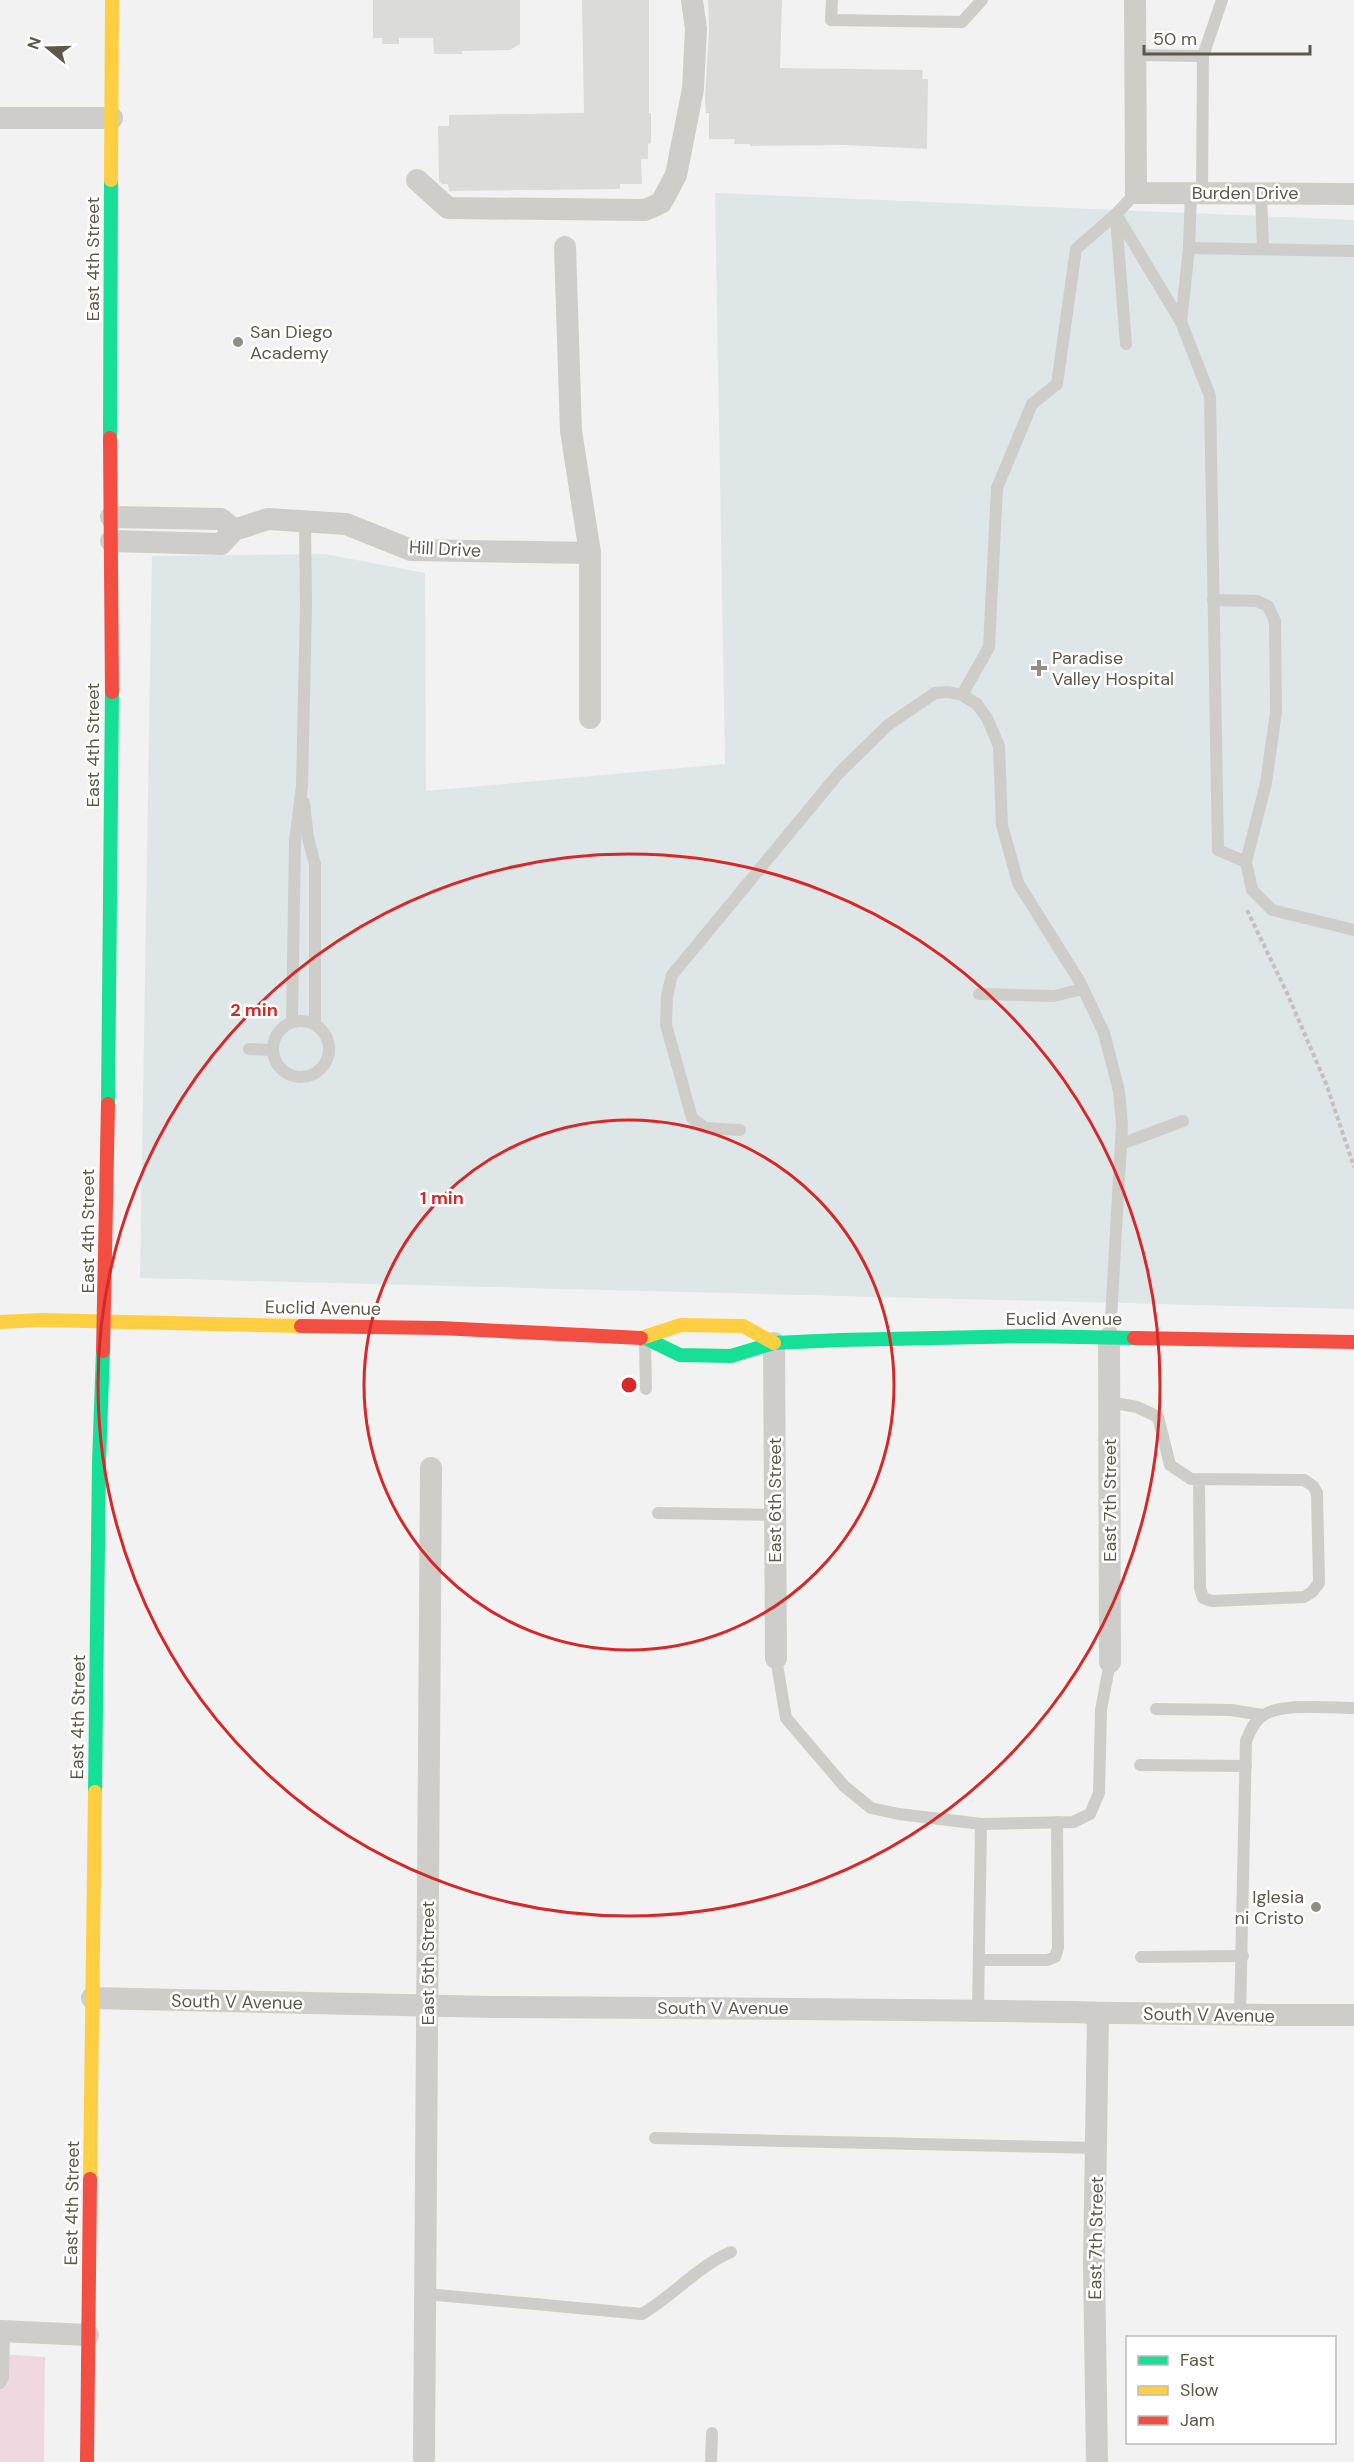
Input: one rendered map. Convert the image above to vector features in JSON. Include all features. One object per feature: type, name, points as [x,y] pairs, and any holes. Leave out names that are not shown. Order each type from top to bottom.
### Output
[{"type":"street","name":"East 4th Street","points":[[87,2462],[99,1462],[105,1323],[112,751],[112,0]]},
{"type":"street","points":[[417,180],[448,208],[645,210],[661,203],[676,175],[693,89],[696,29],[692,0]]},
{"type":"street","points":[[1135,0],[1136,193]]},
{"type":"street","points":[[0,118],[112,118]]},
{"type":"street","name":"Burden Drive","points":[[1136,193],[1354,194]]},
{"type":"street","points":[[565,247],[571,431],[590,553],[591,718]]},
{"type":"street","points":[[111,517],[221,519],[234,530]]},
{"type":"street","name":"Hill Drive","points":[[111,541],[221,544],[234,530],[268,519],[346,524],[411,550],[590,553]]},
{"type":"street","name":"Euclid Avenue","points":[[0,1322],[41,1320],[440,1328],[645,1338],[680,1354],[731,1356],[774,1343],[1027,1336],[1354,1342]]},
{"type":"street","name":"Euclid Avenue","points":[[645,1338],[681,1325],[743,1326],[774,1343]]},
{"type":"street","name":"East 7th Street","points":[[1109,1338],[1110,1662]]},
{"type":"street","name":"East 6th Street","points":[[774,1343],[776,1658]]},
{"type":"street","name":"East 5th Street","points":[[424,2458],[431,1468]]},
{"type":"street","name":"South V Avenue","points":[[92,1998],[428,2006],[978,2010],[1240,2016],[1354,2015]]},
{"type":"street","name":"East 7th Street","points":[[1097,2462],[1094,2265],[1098,2014]]},
{"type":"street","points":[[2,2331],[88,2335]]},
{"type":"lane","points":[[832,0],[831,20],[962,22],[982,0]]},
{"type":"lane","points":[[1181,322],[1197,193],[1203,56],[1222,0]]},
{"type":"lane","points":[[1135,55],[1203,56]]},
{"type":"lane","points":[[962,695],[989,647],[997,488],[1032,404],[1057,384],[1076,249],[1136,193]]},
{"type":"lane","points":[[1261,193],[1263,249]]},
{"type":"lane","points":[[1116,214],[1181,322],[1210,396],[1218,850],[1246,862]]},
{"type":"lane","points":[[1116,214],[1126,344]]},
{"type":"lane","points":[[1189,248],[1354,251]]},
{"type":"lane","points":[[292,1022],[295,841],[302,786],[306,605],[305,522]]},
{"type":"lane","points":[[1213,600],[1257,601],[1268,606],[1275,621],[1276,712],[1266,783],[1246,862],[1252,890],[1272,910],[1354,930]]},
{"type":"lane","points":[[740,1130],[705,1128],[692,1118],[666,1025],[667,996],[672,975],[839,773],[888,725],[935,693],[948,692],[962,695],[977,704],[987,718],[999,746],[1002,825],[1018,883],[1083,989],[1104,1033],[1119,1091],[1122,1125],[1109,1338]]},
{"type":"lane","points":[[302,786],[308,838],[315,864],[315,1023]]},
{"type":"lane","points":[[978,994],[1053,996],[1083,989]]},
{"type":"lane","points":[[302,1020],[315,1023],[326,1035],[329,1044],[326,1063],[312,1075],[293,1076],[285,1072],[277,1065],[272,1050],[277,1034],[284,1026],[292,1022],[302,1020]]},
{"type":"lane","points":[[249,1049],[272,1050]]},
{"type":"lane","points":[[1121,1144],[1183,1121]]},
{"type":"lane","points":[[645,1338],[646,1389]]},
{"type":"lane","points":[[1109,1402],[1137,1407],[1158,1417],[1170,1465],[1191,1479],[1304,1480],[1313,1486],[1317,1493],[1319,1583],[1312,1592],[1304,1598],[1212,1601],[1203,1598],[1200,1588],[1199,1480]]},
{"type":"lane","points":[[658,1513],[775,1515]]},
{"type":"lane","points":[[776,1658],[786,1718],[844,1786],[871,1808],[899,1814],[981,1824],[1073,1822],[1090,1814],[1099,1793],[1101,1710],[1110,1662]]},
{"type":"lane","points":[[1156,1709],[1231,1710],[1262,1715],[1284,1709],[1354,1708]]},
{"type":"lane","points":[[1240,2016],[1246,1741],[1252,1726],[1262,1715]]},
{"type":"lane","points":[[1140,1765],[1246,1766]]},
{"type":"lane","points":[[980,1960],[1047,1960],[1055,1957],[1058,1948],[1057,1822]]},
{"type":"lane","points":[[978,2010],[981,1824]]},
{"type":"lane","points":[[1141,1957],[1243,1956]]},
{"type":"lane","points":[[655,2138],[1097,2148]]},
{"type":"lane","points":[[426,2294],[642,2314],[718,2258],[731,2252]]},
{"type":"lane","points":[[0,2383],[3,2377],[2,2331]]},
{"type":"lane","points":[[711,2462],[712,2433]]},
{"type":"path","points":[[1243,901],[1287,993],[1327,1086],[1354,1167]]},
{"type":"shaded area","name":"Paradise Valley Hospital","points":[[715,193],[1354,220],[1354,1309],[140,1278],[152,556],[325,554],[425,573],[426,791],[725,764]]},
{"type":"shaded area","points":[[0,2354],[45,2357],[44,2462],[0,2462]]},
{"type":"building","points":[[373,0],[520,0],[520,44],[510,50],[434,54],[433,38],[399,38],[399,44],[382,44],[382,38],[373,38]]},
{"type":"building","points":[[582,0],[649,0],[651,143],[648,144],[648,159],[641,159],[642,184],[620,184],[620,189],[449,191],[448,184],[442,184],[439,181],[438,126],[449,126],[449,115],[584,113]]},
{"type":"building","points":[[708,0],[782,0],[780,68],[923,70],[922,79],[928,79],[927,149],[844,145],[750,146],[750,144],[734,144],[735,139],[709,139],[709,113],[706,113],[705,97],[709,30]]},
{"type":"traffic: fast","points":[[110,438],[111,180]]},
{"type":"traffic: fast","points":[[108,1104],[112,692]]},
{"type":"traffic: fast","points":[[645,1338],[680,1355],[731,1356],[774,1343],[841,1340],[1027,1336],[1134,1338]]},
{"type":"traffic: fast","points":[[95,1792],[99,1462],[103,1351]]},
{"type":"traffic: slow","points":[[111,180],[112,0]]},
{"type":"traffic: slow","points":[[0,1322],[41,1320],[301,1326]]},
{"type":"traffic: slow","points":[[641,1338],[681,1325],[743,1326],[774,1343]]},
{"type":"traffic: slow","points":[[90,2179],[95,1792]]},
{"type":"traffic: jam","points":[[110,438],[112,692]]},
{"type":"traffic: jam","points":[[103,1351],[108,1104]]},
{"type":"traffic: jam","points":[[301,1326],[440,1328],[641,1338]]},
{"type":"traffic: jam","points":[[1134,1338],[1354,1342]]},
{"type":"traffic: jam","points":[[87,2462],[90,2179]]},
{"type":"place","name":"San Diego Academy","points":[[238,342]]},
{"type":"place","name":"Paradise Valley Hospital","points":[[1039,668]]},
{"type":"place","name":"Iglesia ni Cristo","points":[[1316,1907]]}]
